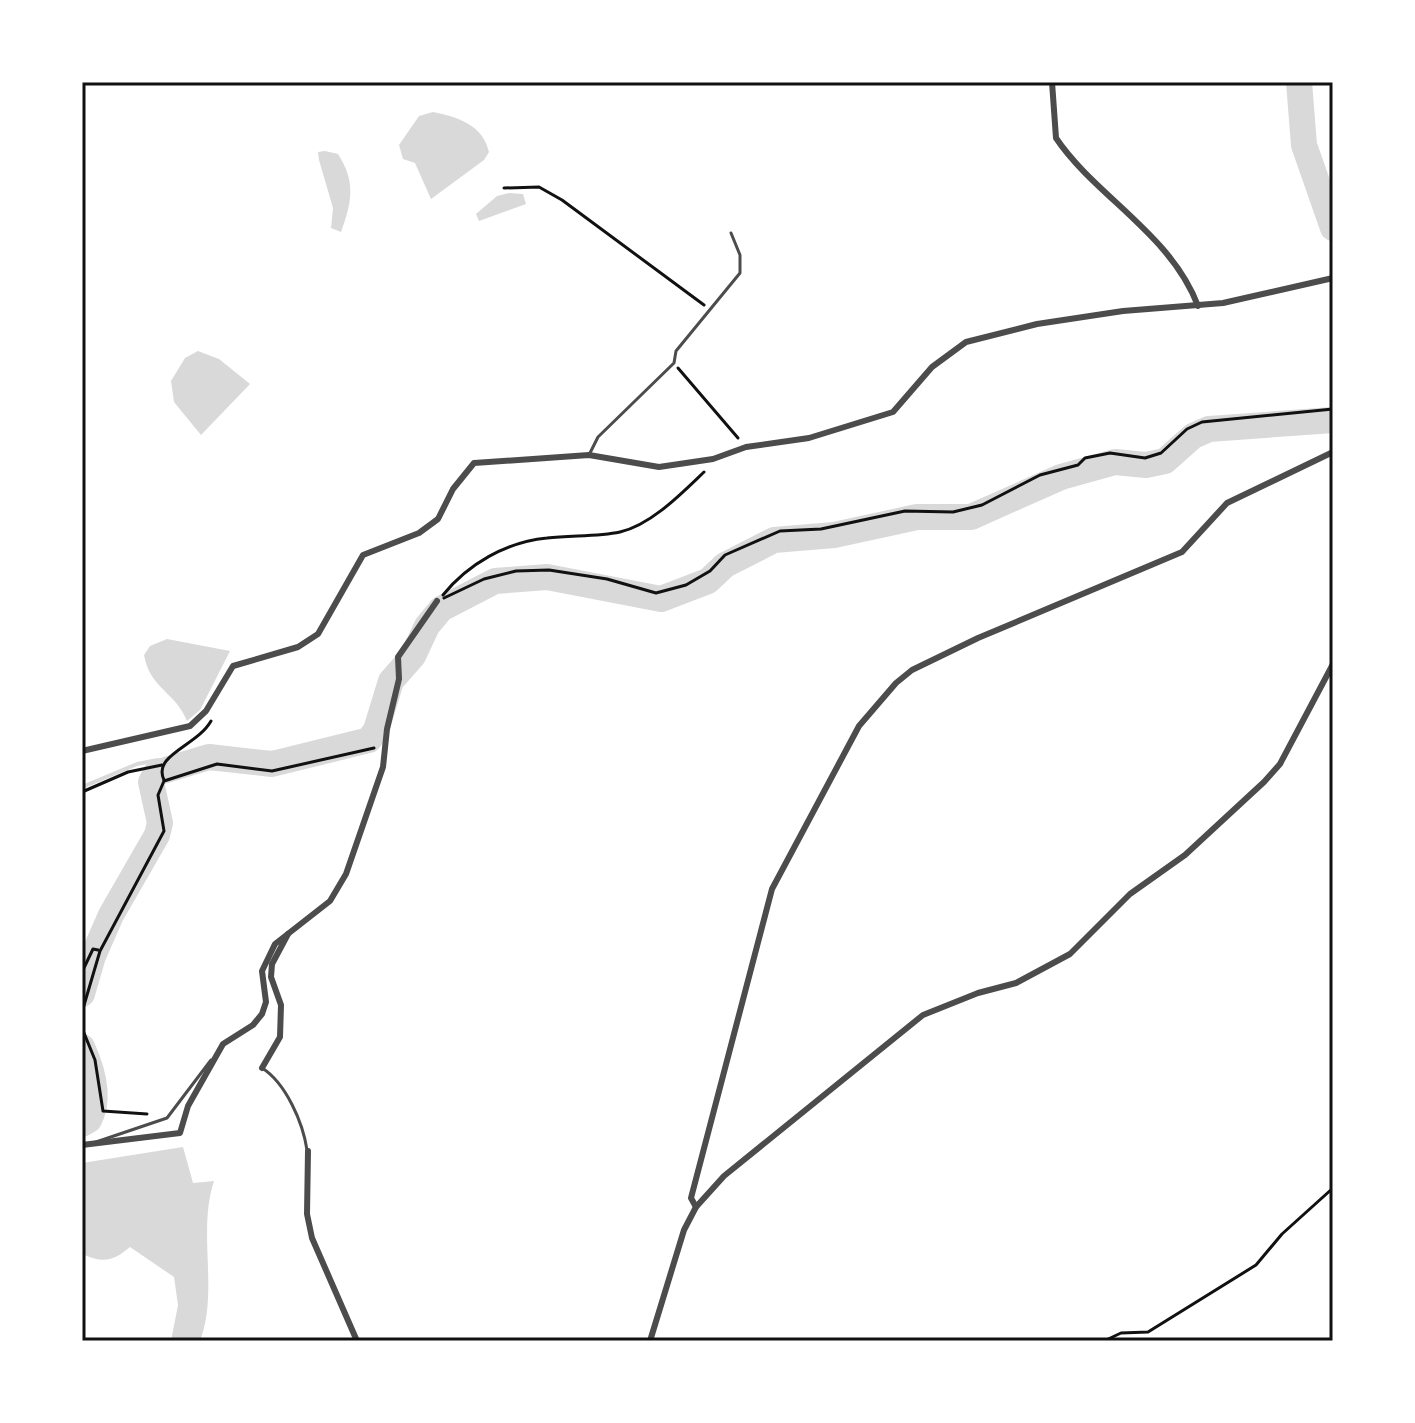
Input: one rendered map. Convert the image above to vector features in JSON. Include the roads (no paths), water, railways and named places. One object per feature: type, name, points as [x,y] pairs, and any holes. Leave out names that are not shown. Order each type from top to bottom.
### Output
[{"type":"street","points":[[1052,82],[1056,138],[1146,230],[1192,291],[1198,306]]},
{"type":"street","points":[[82,751],[190,726],[206,711],[233,666],[309,642],[324,626],[363,555],[431,525],[444,511],[467,468],[474,463],[589,455],[631,465],[659,467],[713,459],[746,447],[809,438],[893,412],[932,367],[966,342],[1037,324],[1123,311],[1198,306],[1333,278]]},
{"type":"street","points":[[696,1207],[691,1198],[772,889],[859,726],[896,683],[912,670],[978,638],[1182,552],[1227,503],[1333,452]]},
{"type":"street","points":[[86,1145],[180,1133],[188,1106],[223,1044],[253,1025],[262,1014],[266,1002],[262,971],[275,944],[330,901],[346,874],[383,767],[399,679],[398,657],[437,601]]},
{"type":"street","points":[[650,1341],[684,1230],[696,1207],[738,1165],[905,1028],[940,1006],[1016,983],[1070,954],[1130,894],[1185,855],[1280,764],[1333,664]]},
{"type":"street","points":[[262,1068],[280,1037],[281,1005],[271,977],[272,964],[290,931]]},
{"type":"street","points":[[308,1151],[307,1214],[312,1238],[357,1341]]},
{"type":"lane","points":[[589,455],[598,437],[674,363],[676,351],[740,273],[740,255],[731,233]]},
{"type":"lane","points":[[86,1145],[171,1114],[223,1044]]},
{"type":"lane","points":[[262,1068],[274,1077],[286,1095],[305,1136],[308,1151]]},
{"type":"waterway","points":[[1299,82],[1304,145],[1333,228]]},
{"type":"waterway","points":[[82,994],[93,956],[111,915],[157,835],[160,823],[151,782],[156,773],[209,757],[272,764],[369,740],[376,730],[391,681],[413,656],[427,626],[441,609],[495,581],[547,577],[661,599],[708,581],[725,565],[774,540],[834,535],[917,517],[971,517],[1061,477],[1115,462],[1146,465],[1165,461],[1193,436],[1209,429],[1333,420]]},
{"type":"waterway","points":[[82,787],[137,764],[158,760],[173,768]]},
{"type":"waterway","points":[[82,1047],[95,1093],[93,1111],[89,1120],[82,1124]]}]
